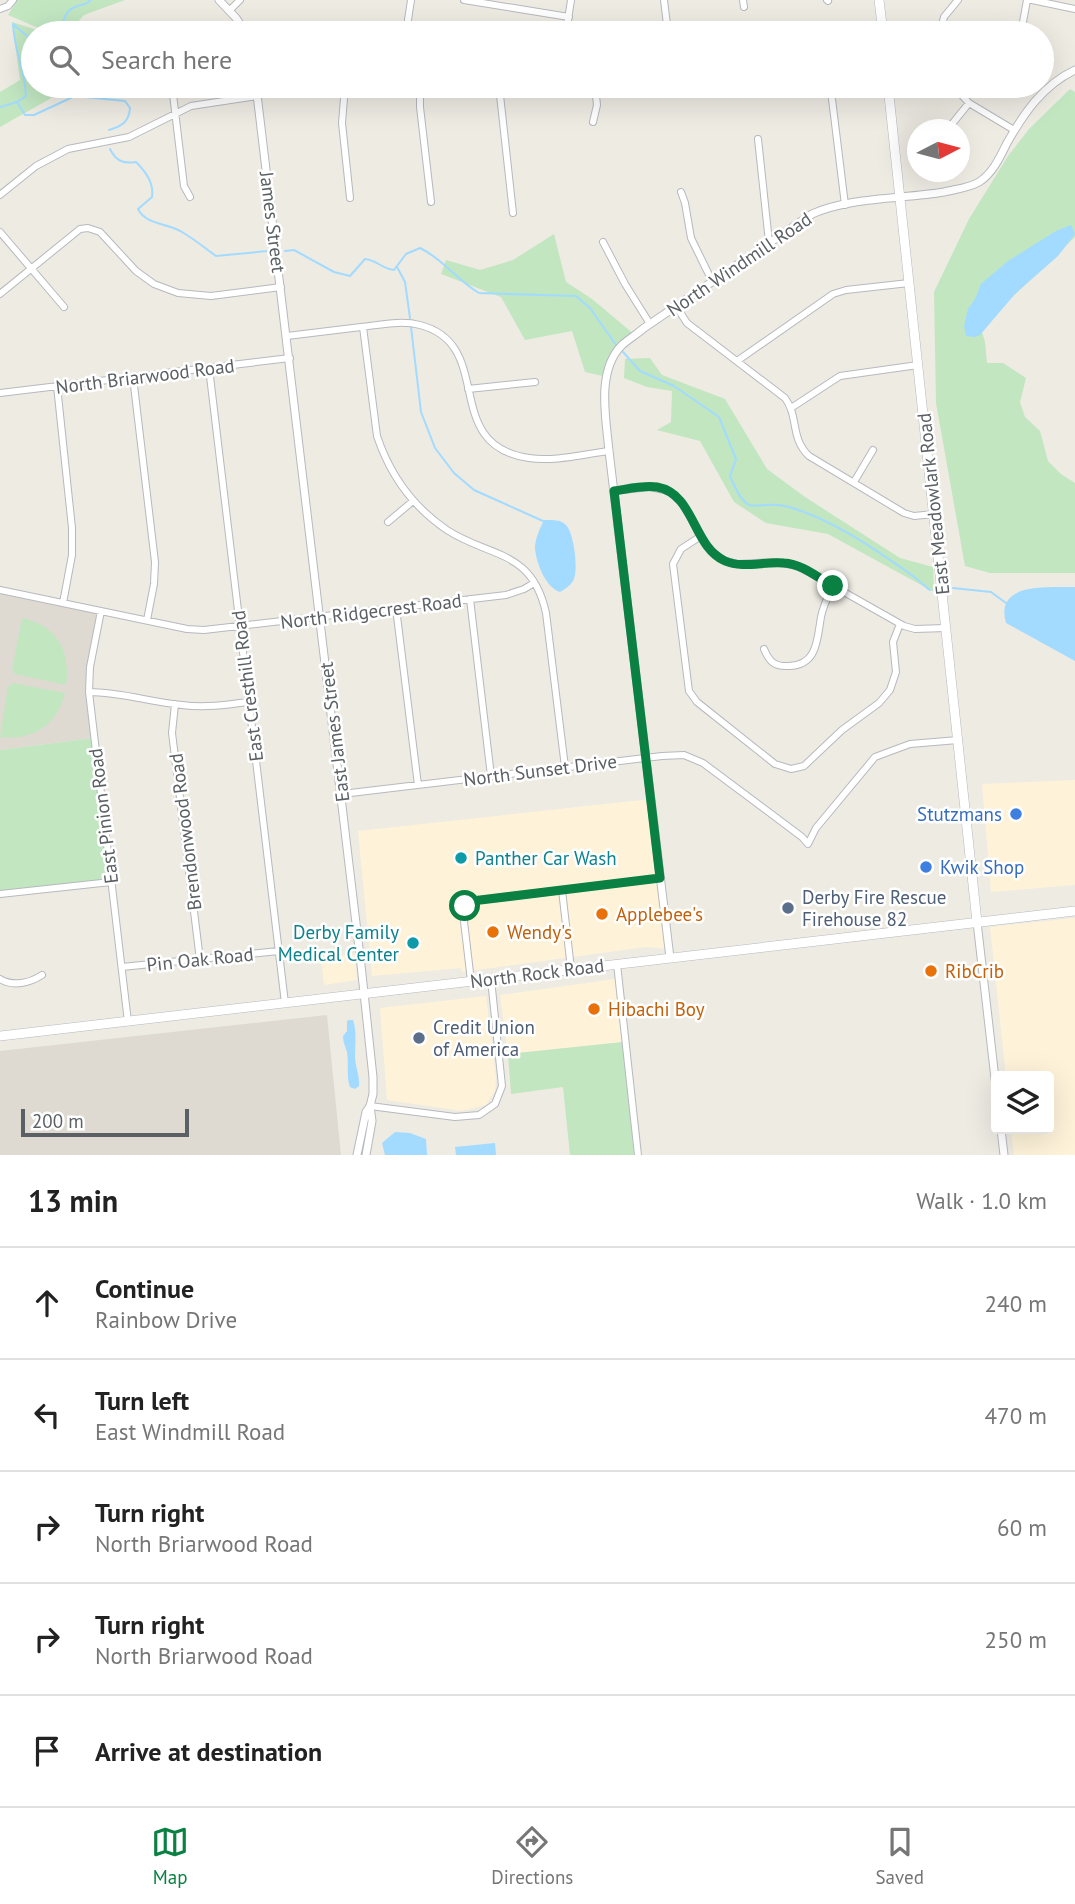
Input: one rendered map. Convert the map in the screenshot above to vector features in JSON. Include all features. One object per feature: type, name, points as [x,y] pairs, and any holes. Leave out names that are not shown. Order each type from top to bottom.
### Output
[{"type":"main road","points":[[879,0],[882,21]]},
{"type":"main road","name":"East Meadowlark Road","points":[[889,98],[977,922]]},
{"type":"main road","name":"North Rock Road","points":[[0,1036],[1075,911]]},
{"type":"street","points":[[0,9],[13,0]]},
{"type":"street","points":[[219,0],[237,21]]},
{"type":"street","points":[[229,11],[240,0]]},
{"type":"street","points":[[408,21],[411,0]]},
{"type":"street","points":[[464,0],[569,17]]},
{"type":"street","points":[[568,21],[571,0]]},
{"type":"street","points":[[664,0],[667,21]]},
{"type":"street","points":[[1024,21],[1030,0],[1075,9]]},
{"type":"street","points":[[943,21],[955,1]]},
{"type":"street","name":"North Windmill Road","points":[[1054,82],[1075,69]]},
{"type":"street","points":[[173,98],[184,186],[190,197]]},
{"type":"street","points":[[0,195],[54,155],[82,145],[129,137],[175,112],[196,104],[242,98]]},
{"type":"street","name":"James Street","points":[[257,98],[290,358]]},
{"type":"street","points":[[344,98],[342,124],[351,198]]},
{"type":"street","points":[[420,98],[431,202]]},
{"type":"street","points":[[500,98],[513,213]]},
{"type":"street","points":[[593,122],[596,98]]},
{"type":"street","points":[[964,98],[1014,130]]},
{"type":"street","name":"North Windmill Road","points":[[609,451],[605,401],[607,377],[618,350],[650,324],[811,214],[828,207],[900,198],[976,184],[993,169],[1014,130],[1038,98]]},
{"type":"street","points":[[832,99],[845,205]]},
{"type":"street","points":[[957,119],[969,103]]},
{"type":"street","points":[[758,139],[769,242]]},
{"type":"street","points":[[681,192],[691,238],[712,281]]},
{"type":"street","points":[[0,294],[80,229],[88,228],[100,232],[126,262],[146,279],[178,293],[211,296],[281,287]]},
{"type":"street","points":[[0,232],[64,307]]},
{"type":"street","points":[[603,242],[650,324]]},
{"type":"street","points":[[737,361],[833,294],[909,283]]},
{"type":"street","points":[[676,306],[687,323],[783,395],[791,408],[796,436],[809,456],[911,516],[934,514]]},
{"type":"street","points":[[287,336],[401,322],[433,330],[446,339],[457,352],[464,367],[470,406],[477,423],[492,442],[510,453],[541,459],[609,451],[670,958]]},
{"type":"street","points":[[363,327],[377,436],[393,473],[430,517],[456,535],[513,560],[523,568],[541,597],[546,613],[565,767]]},
{"type":"street","name":"North Briarwood Road","points":[[0,393],[290,358]]},
{"type":"street","name":"East James Street","points":[[290,358],[342,794],[373,1086],[370,1106],[372,1121],[366,1155]]},
{"type":"street","points":[[791,408],[840,376],[918,365]]},
{"type":"street","name":"East Cresthill Road","points":[[209,368],[285,1003]]},
{"type":"street","points":[[133,377],[155,566],[147,620]]},
{"type":"street","points":[[468,389],[535,382]]},
{"type":"street","points":[[57,386],[72,528],[72,555],[63,603]]},
{"type":"street","points":[[854,482],[873,450]]},
{"type":"street","points":[[614,491],[650,487],[669,491],[682,503],[712,552],[729,562],[743,565],[790,564],[900,624],[915,629],[946,628]]},
{"type":"street","points":[[388,522],[414,501]]},
{"type":"street","points":[[701,536],[681,549],[673,564],[689,691],[697,702],[779,766],[797,768],[810,763],[849,724],[885,697],[895,679],[893,642],[900,624]]},
{"type":"street","name":"North Ridgecrest Road","points":[[0,590],[196,629],[506,595],[534,583]]},
{"type":"street","points":[[764,649],[768,658],[778,666],[794,666],[808,659],[818,645],[822,614],[833,586]]},
{"type":"street","points":[[470,599],[491,776]]},
{"type":"street","points":[[396,608],[418,785]]},
{"type":"street","name":"East Pinion Road","points":[[101,611],[90,667],[89,692],[128,1022]]},
{"type":"street","points":[[89,692],[116,693],[175,704],[211,706],[248,702]]},
{"type":"street","name":"Brendonwood Road","points":[[175,704],[173,733],[200,960]]},
{"type":"street","name":"North Sunset Drive","points":[[342,794],[684,755],[703,763],[802,837],[807,844],[816,828],[863,768],[875,757],[910,744],[958,740]]},
{"type":"street","points":[[471,981],[463,913],[465,906],[472,901],[660,878]]},
{"type":"street","points":[[0,894],[111,882]]},
{"type":"street","points":[[562,890],[571,970]]},
{"type":"street","points":[[977,922],[994,1071]]},
{"type":"street","name":"Pin Oak Road","points":[[122,967],[279,951]]},
{"type":"street","points":[[617,964],[638,1155]]},
{"type":"street","points":[[0,979],[13,984],[31,981],[42,975]]},
{"type":"street","points":[[370,1106],[455,1117],[479,1115],[495,1104],[502,1086],[491,979]]},
{"type":"street","name":"East James Street","points":[[357,1155],[366,1112],[370,1106]]},
{"type":"street","points":[[1002,1134],[1004,1155]]},
{"type":"shaded area","points":[[0,590],[101,611],[90,667],[94,738],[0,750]]},
{"type":"shaded area","points":[[1075,780],[1075,885],[991,892],[982,784]]},
{"type":"shaded area","points":[[651,799],[666,949],[646,947],[462,972],[461,968],[372,976],[358,831]]},
{"type":"shaded area","points":[[1075,918],[1075,1155],[1014,1155],[1012,1134],[1054,1134],[1054,1071],[1005,1071],[990,927]]},
{"type":"shaded area","points":[[355,954],[357,980],[324,985],[321,958]]},
{"type":"shaded area","points":[[615,979],[623,1042],[508,1054],[500,995]]},
{"type":"shaded area","points":[[486,996],[496,1078],[495,1091],[486,1105],[462,1111],[387,1100],[380,1008]]},
{"type":"shaded area","points":[[327,1015],[341,1155],[0,1155],[0,1051]]},
{"type":"green space","points":[[17,0],[125,0],[84,15],[79,21],[22,21],[8,15]]},
{"type":"green space","points":[[12,22],[21,25],[21,98],[51,98],[0,127],[0,92],[20,80]]},
{"type":"green space","points":[[1070,89],[1075,92],[1075,237],[1003,306],[982,332],[987,363],[1003,363],[1026,378],[1020,402],[1025,417],[1040,431],[1048,461],[1075,483],[1075,573],[990,573],[965,566],[936,403],[934,292],[969,219],[1008,156],[1029,129]]},
{"type":"green space","points":[[554,234],[566,282],[592,299],[635,335],[622,345],[607,377],[585,372],[572,331],[525,340],[501,297],[441,274],[446,260],[480,270],[513,260]]},
{"type":"green space","points":[[650,358],[662,375],[725,399],[767,469],[805,497],[900,558],[933,567],[934,592],[828,534],[766,523],[734,502],[700,441],[657,430],[671,422],[672,391],[647,387],[624,378],[625,359]]},
{"type":"green space","points":[[22,618],[44,627],[59,642],[66,662],[66,685],[15,674],[12,670]]},
{"type":"green space","points":[[13,683],[65,693],[56,714],[42,728],[23,736],[0,737],[8,687]]},
{"type":"green space","points":[[94,738],[111,882],[0,894],[0,750]]},
{"type":"green space","points":[[623,1042],[634,1155],[570,1155],[563,1087],[511,1094],[508,1054]]},
{"type":"water","points":[[1071,225],[1075,234],[1058,256],[1015,294],[980,335],[966,336],[964,326],[968,309],[981,284],[1008,261],[1056,231]]},
{"type":"water","points":[[544,520],[564,523],[569,529],[573,544],[575,576],[560,592],[546,580],[536,554],[536,541]]},
{"type":"water","points":[[1075,587],[1075,661],[1006,623],[1004,609],[1008,600],[1016,593],[1039,588]]},
{"type":"water","points":[[349,1020],[353,1020],[355,1029],[355,1060],[359,1086],[355,1089],[350,1087],[349,1083],[347,1052],[343,1038]]},
{"type":"water","points":[[395,1132],[410,1133],[426,1139],[427,1155],[385,1155],[382,1143]]},
{"type":"water","points":[[495,1143],[496,1155],[456,1155],[455,1147]]},
{"type":"waterway","points":[[64,21],[68,11],[91,0]]},
{"type":"waterway","points":[[21,31],[13,24],[21,66]]},
{"type":"waterway","points":[[0,107],[23,98]]},
{"type":"waterway","points":[[17,102],[25,115],[34,115],[71,98]]},
{"type":"waterway","points":[[95,98],[125,101],[130,108],[126,120],[109,130]]},
{"type":"waterway","points":[[110,149],[120,161],[136,162],[148,178],[152,197],[138,209],[146,218],[182,232],[216,256],[268,251]]},
{"type":"waterway","points":[[285,251],[294,250],[334,272],[350,276],[365,259],[394,270],[406,254],[420,248],[479,293],[576,296],[590,308],[616,345]]},
{"type":"waterway","points":[[397,267],[405,282],[410,318]]},
{"type":"waterway","points":[[411,327],[421,412],[435,448],[454,473],[474,490],[543,521]]},
{"type":"waterway","points":[[623,352],[640,371],[674,386],[719,417],[736,459],[730,476],[737,491],[748,504],[789,507],[822,520],[869,546],[930,590]]},
{"type":"waterway","points":[[953,588],[991,592],[1006,603]]},
{"type":"place","name":"Stutzmans","points":[[1016,814]]},
{"type":"place","name":"Panther Car Wash","points":[[461,858]]},
{"type":"place","name":"Kwik Shop","points":[[926,867]]},
{"type":"place","name":"Derby Fire Rescue Firehouse 82","points":[[788,908]]},
{"type":"place","name":"Applebee's","points":[[602,914]]},
{"type":"place","name":"Wendy's","points":[[493,932]]},
{"type":"place","name":"Derby Family Medical Center","points":[[413,943]]},
{"type":"place","name":"RibCrib","points":[[931,971]]},
{"type":"place","name":"Hibachi Boy","points":[[594,1009]]},
{"type":"place","name":"Credit Union of America","points":[[419,1038]]},
{"type":"route","points":[[465,906],[472,901],[660,878],[614,491],[650,487],[664,489],[680,499],[706,546],[723,560],[738,565],[783,562],[798,566],[833,586]]}]
